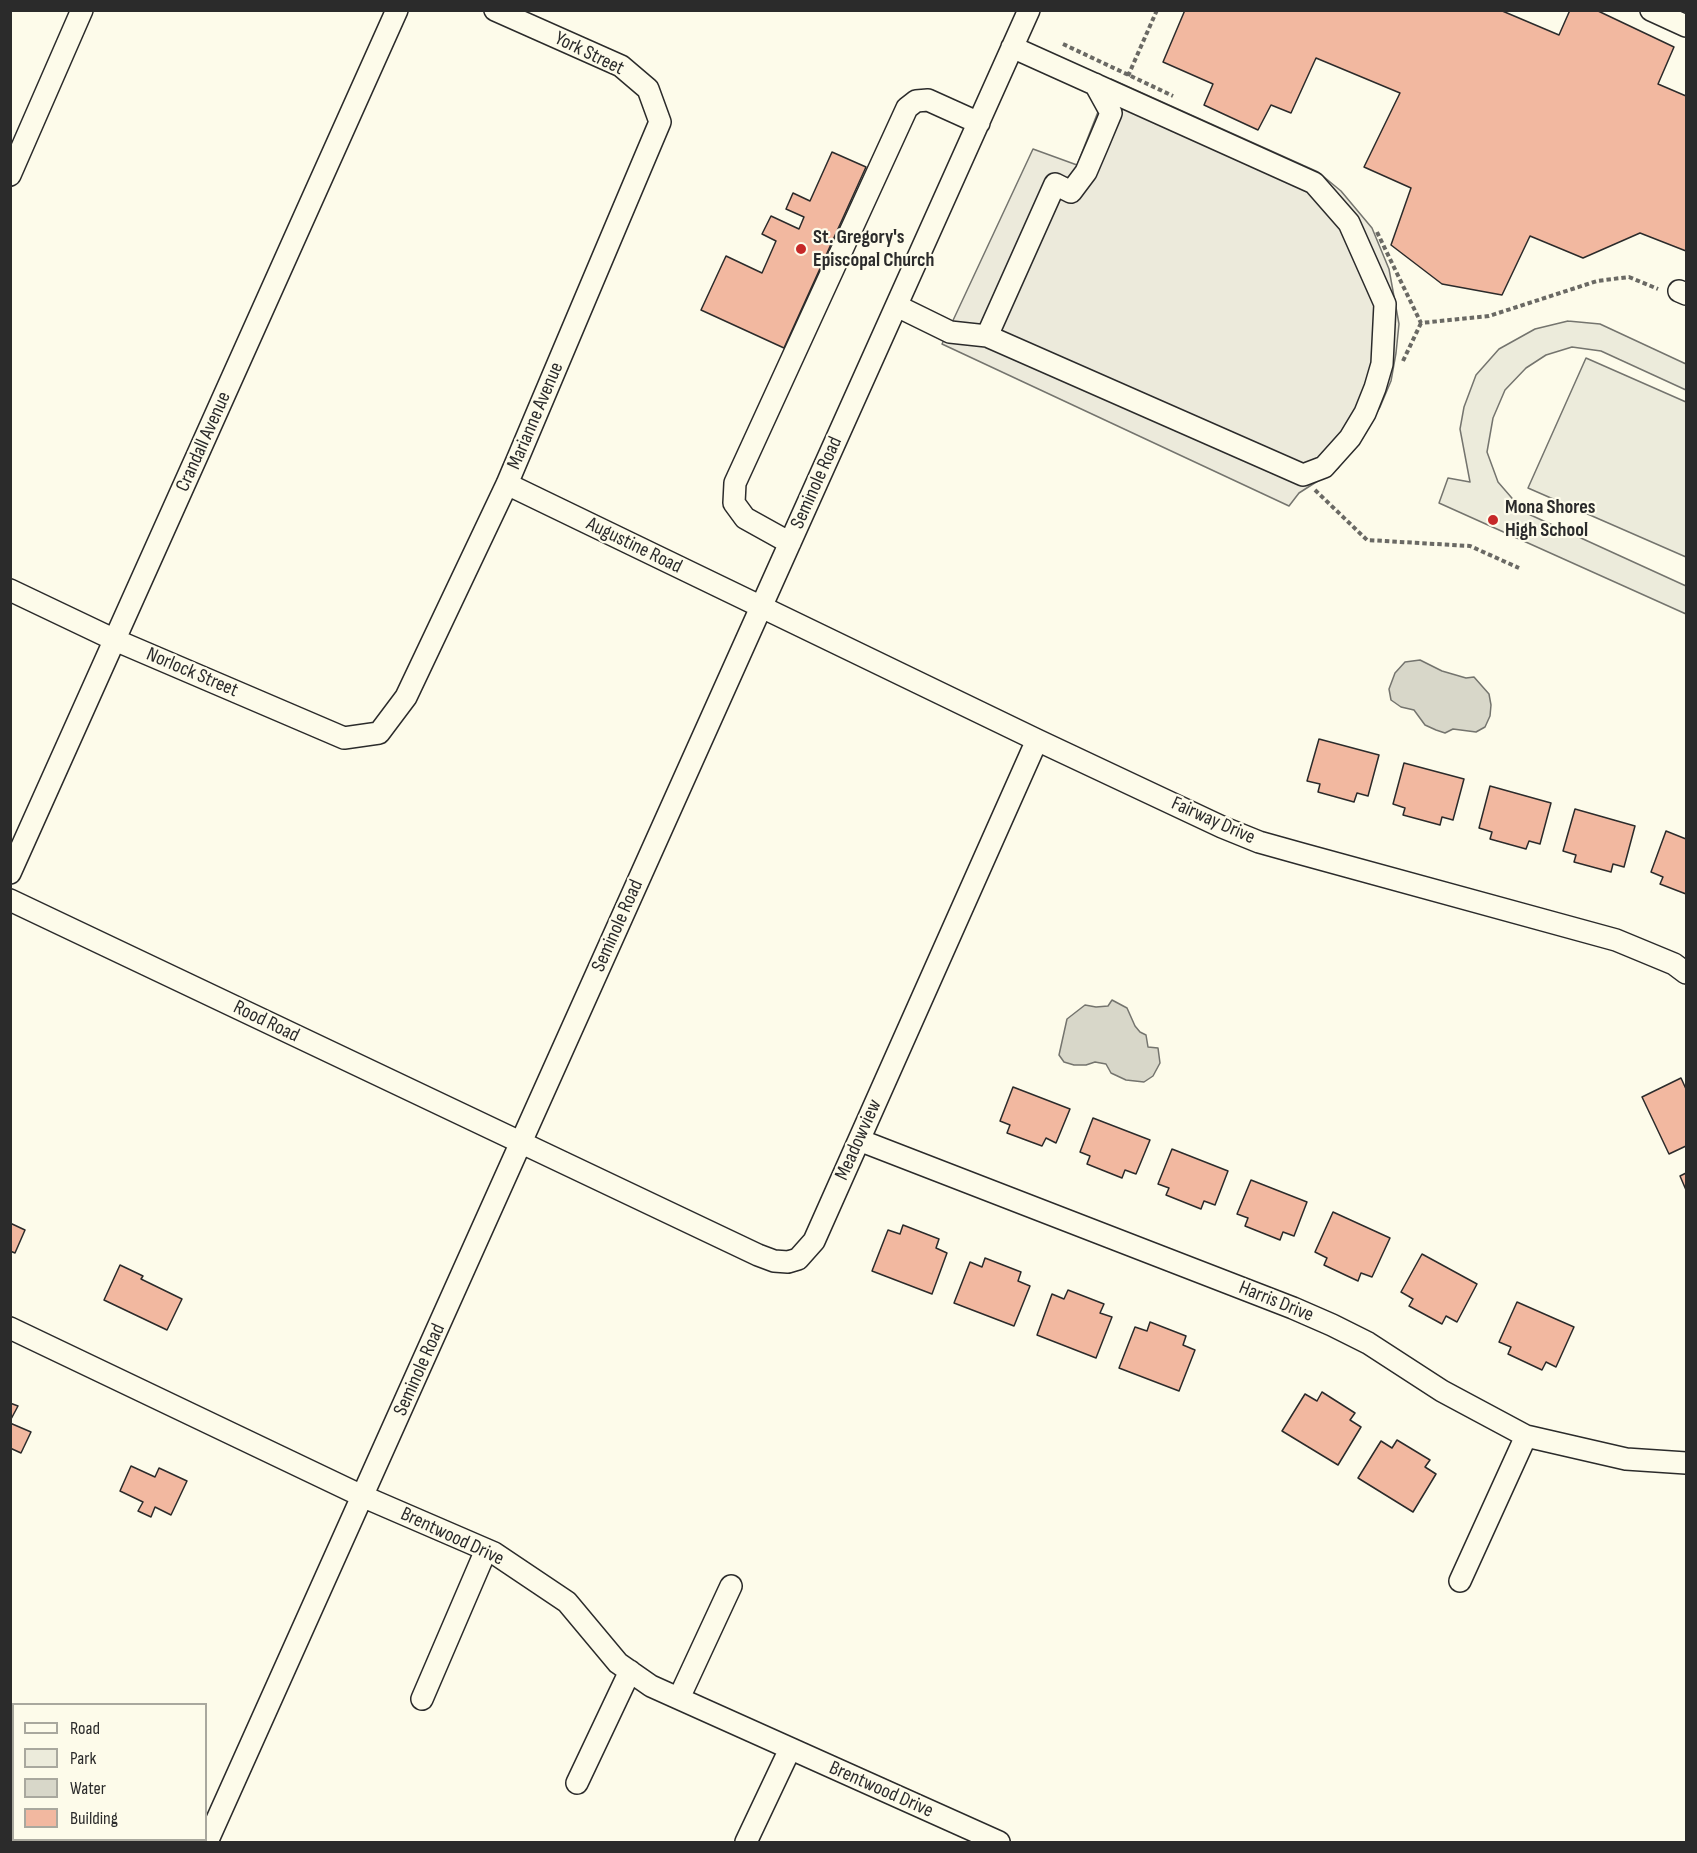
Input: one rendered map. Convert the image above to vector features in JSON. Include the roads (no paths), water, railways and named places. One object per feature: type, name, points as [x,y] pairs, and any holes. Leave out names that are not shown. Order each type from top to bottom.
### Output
[{"type":"street","points":[[10,175],[82,10]]},
{"type":"street","name":"Crandall Avenue","points":[[10,873],[397,10]]},
{"type":"street","name":"York Street","points":[[495,10],[621,66],[648,89]]},
{"type":"street","name":"Seminole Road","points":[[207,1842],[1029,10]]},
{"type":"street","points":[[1651,10],[1686,26]]},
{"type":"street","points":[[897,306],[950,333],[987,336],[1302,475],[1324,467],[1350,438],[1365,413],[1382,364],[1385,304],[1349,223],[1314,183],[1012,47]]},
{"type":"street","points":[[987,336],[1055,184],[1071,192],[1086,172],[1098,144],[1111,113],[1095,84]]},
{"type":"street","name":"Marianne Avenue","points":[[379,733],[406,697],[507,484],[660,122],[648,89]]},
{"type":"street","points":[[790,543],[745,518],[734,504],[735,483],[907,108],[916,101],[928,100],[979,123]]},
{"type":"street","name":"Augustine Road","points":[[507,484],[761,607]]},
{"type":"street","name":"Norlock Street","points":[[10,590],[115,640],[344,738],[379,733]]},
{"type":"street","name":"Fairway Drive","points":[[761,607],[1037,740],[1259,842],[1616,940],[1674,964],[1686,973]]},
{"type":"street","name":"Meadowview","points":[[522,1144],[758,1256],[774,1261],[788,1262],[798,1259],[814,1241],[1037,740]]},
{"type":"street","name":"Rood Road","points":[[10,900],[522,1144]]},
{"type":"street","name":"Harris Drive","points":[[859,1140],[1332,1325],[1368,1344],[1442,1391],[1526,1436],[1626,1459],[1686,1463]]},
{"type":"street","name":"Brentwood Drive","points":[[10,1328],[363,1496],[486,1550],[567,1602],[618,1663],[651,1686],[999,1842]]},
{"type":"street","points":[[1460,1581],[1526,1436]]},
{"type":"street","points":[[422,1699],[486,1550]]},
{"type":"street","points":[[680,1698],[731,1586]]},
{"type":"street","points":[[577,1783],[630,1671]]},
{"type":"street","points":[[746,1842],[790,1749]]},
{"type":"water","points":[[1420,660],[1442,671],[1466,678],[1474,677],[1489,694],[1490,716],[1485,727],[1476,732],[1453,729],[1445,733],[1425,725],[1414,710],[1401,707],[1391,700],[1389,689],[1395,673],[1405,662]]},
{"type":"water","points":[[1112,1000],[1127,1008],[1135,1026],[1146,1035],[1148,1047],[1158,1048],[1160,1063],[1153,1076],[1144,1082],[1126,1080],[1111,1073],[1106,1064],[1095,1062],[1074,1065],[1064,1062],[1059,1055],[1067,1019],[1085,1005],[1108,1006]]},
{"type":"place","name":"St. Gregory's Episcopal Church","points":[[801,249]]},
{"type":"place","name":"Mona Shores High School","points":[[1493,520]]}]
